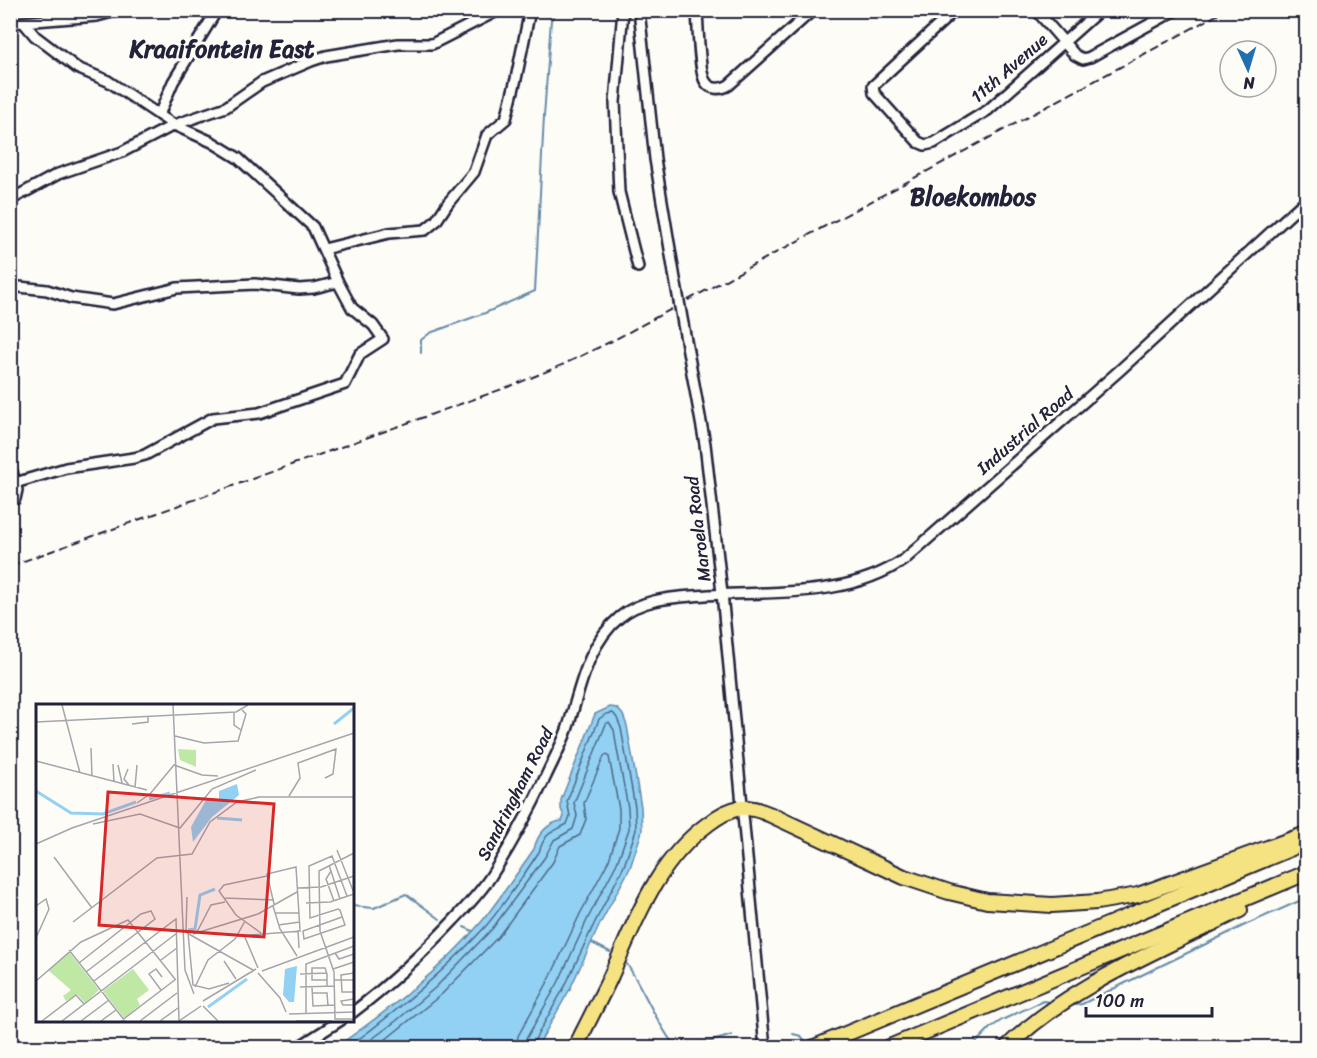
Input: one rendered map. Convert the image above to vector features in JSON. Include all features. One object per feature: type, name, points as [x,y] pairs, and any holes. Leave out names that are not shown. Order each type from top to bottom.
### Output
[{"type":"highway","points":[[575,1047],[603,994],[647,896],[662,869],[698,831],[725,813],[742,808],[771,815],[904,877],[949,892],[987,901],[1041,905],[1097,902],[1138,895],[1306,834]]},
{"type":"highway","points":[[812,1047],[1306,842]]},
{"type":"highway","points":[[887,1047],[1306,875]]},
{"type":"highway","points":[[1006,1047],[1059,1004],[1093,983],[1306,875]]},
{"type":"street","points":[[10,23],[97,16],[120,10]]},
{"type":"street","points":[[159,115],[173,82],[217,10]]},
{"type":"street","points":[[10,200],[58,174],[122,152],[174,124],[226,107],[262,82],[310,61],[379,47],[432,44],[499,10]]},
{"type":"street","points":[[324,249],[389,233],[425,230],[436,221],[474,172],[487,135],[506,119],[530,10]]},
{"type":"street","points":[[623,10],[615,102],[620,192],[638,267]]},
{"type":"street","name":"Maroela Road","points":[[639,10],[655,159],[705,444],[722,593],[765,1045]]},
{"type":"street","points":[[697,10],[703,76],[706,83],[721,88],[729,85],[813,10]]},
{"type":"street","name":"11th Avenue","points":[[955,10],[875,83],[873,89],[918,142],[925,145],[934,144],[988,110],[1100,10]]},
{"type":"street","points":[[1036,10],[1080,58],[1090,57],[1176,10]]},
{"type":"street","points":[[15,483],[66,468],[145,455],[213,418],[260,413],[345,384],[360,354],[383,339],[373,325],[352,308],[313,227],[238,158],[212,142],[174,124],[108,81],[77,68],[35,36],[24,23]]},
{"type":"street","name":"Industrial Road","points":[[722,593],[851,585],[898,564],[1120,370],[1306,200]]},
{"type":"street","points":[[10,286],[47,290],[71,298],[113,304],[177,288],[255,284],[299,289],[315,288],[338,282]]},
{"type":"street","points":[[10,464],[17,494],[10,501]]},
{"type":"street","name":"Sandringham Road","points":[[354,1010],[393,980],[434,942],[491,877],[545,778],[565,734],[585,668],[604,633],[634,607],[653,601],[722,593]]},
{"type":"street","points":[[297,1047],[338,1022]]},
{"type":"water","points":[[610,707],[617,708],[623,715],[627,726],[641,807],[642,831],[630,868],[600,924],[570,989],[537,1047],[336,1047],[414,988],[450,956],[483,920],[534,849],[540,834],[552,824],[562,821],[564,816],[561,800],[595,714]]},
{"type":"waterway","points":[[421,353],[421,340],[430,333],[485,313],[535,291],[551,20],[555,13],[566,10]]},
{"type":"waterway","points":[[354,906],[374,908],[406,894],[440,919]]},
{"type":"waterway","points":[[1069,1006],[1082,1004],[1306,898]]},
{"type":"waterway","points":[[464,927],[473,931]]},
{"type":"waterway","points":[[592,943],[610,952]]},
{"type":"waterway","points":[[627,964],[671,1041],[702,1042],[732,1035]]},
{"type":"waterway","points":[[971,1048],[990,1028],[1002,1020],[1043,1001],[1050,1002]]},
{"type":"waterway","points":[[793,1034],[801,1036],[806,1042]]},
{"type":"railway","points":[[10,566],[516,384],[562,365],[614,340],[1226,10]]},
{"type":"district","name":"Kraaifontein East","points":[[222,49]]},
{"type":"district","name":"Bloekombos","points":[[973,197]]}]
